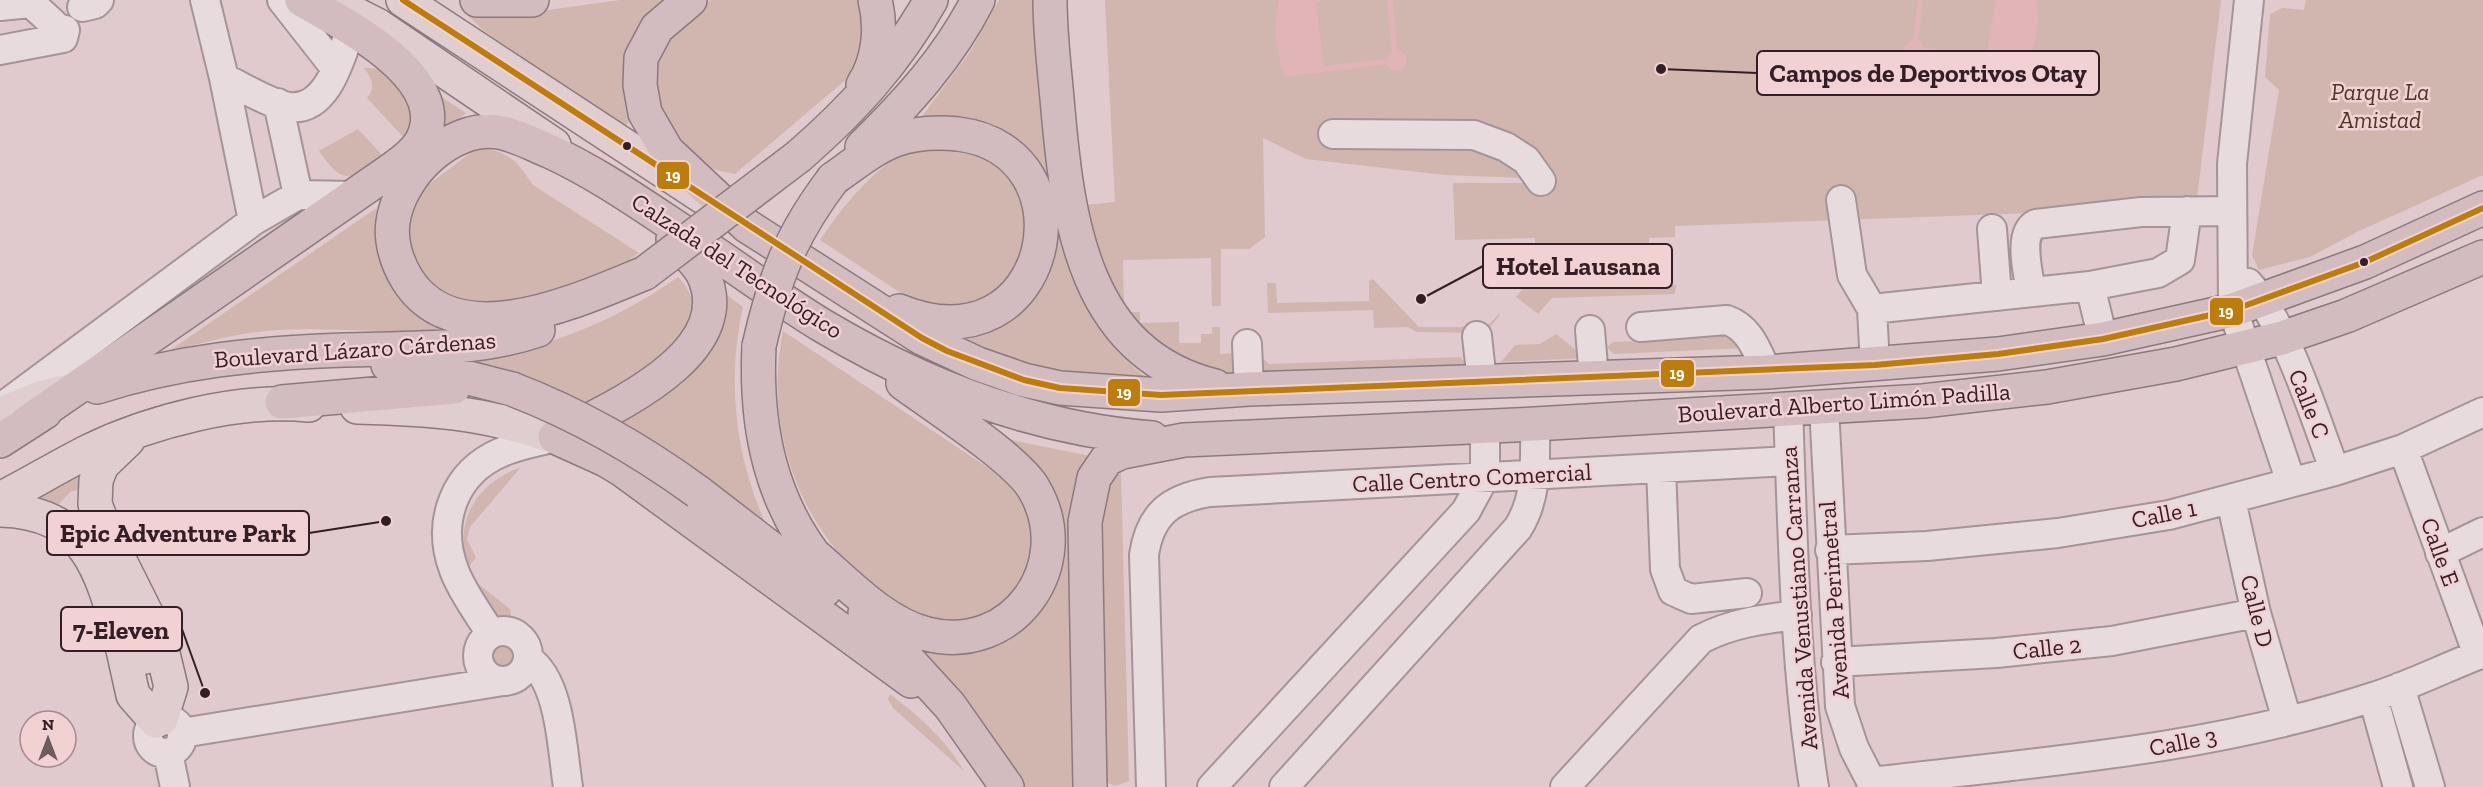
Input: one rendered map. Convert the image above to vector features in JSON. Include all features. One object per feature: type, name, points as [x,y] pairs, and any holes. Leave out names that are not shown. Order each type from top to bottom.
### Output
[{"type":"highway","points":[[5,428],[77,389],[355,196],[413,152],[424,134],[427,113],[419,89],[409,74],[399,63],[351,28],[302,0]]},
{"type":"highway","points":[[477,0],[532,0]]},
{"type":"highway","points":[[690,0],[657,28],[645,47],[639,70],[645,112],[667,152],[747,226]]},
{"type":"highway","points":[[800,156],[856,95],[867,78],[878,38],[875,0]]},
{"type":"highway","points":[[591,170],[521,139],[501,133],[476,133],[450,144],[429,159],[412,176],[399,197],[392,223],[400,269],[412,287],[431,307],[453,315],[480,319],[549,310],[645,273],[800,156],[866,94],[902,48],[931,0]]},
{"type":"highway","points":[[978,0],[947,54],[920,88],[833,180],[802,221],[790,244],[769,301],[759,346],[759,414],[766,453],[777,493],[794,526],[812,553],[950,706],[1007,787]]},
{"type":"highway","points":[[1050,0],[1065,179],[1073,226],[1100,297],[1118,324],[1139,349],[1164,368],[1196,381],[1241,390]]},
{"type":"highway","points":[[812,266],[920,319],[942,323],[966,322],[988,315],[1008,304],[1027,277],[1040,249],[1041,220],[1033,184],[1026,172],[1007,152],[985,140],[932,133],[903,137],[873,151],[833,180]]},
{"type":"highway","name":"Calzada del Tecnológico","points":[[591,170],[824,326],[920,376],[1006,410],[1068,426],[1123,435],[1184,440]]},
{"type":"highway","points":[[555,437],[644,387],[676,366],[694,348],[705,323],[708,293],[702,274],[686,253],[628,196]]},
{"type":"highway","name":"Boulevard Alberto Limón Padilla","points":[[1241,390],[1767,372],[1998,354],[2103,339],[2248,305],[2365,262],[2483,208]]},
{"type":"highway","name":"Calzada del Tecnológico","points":[[747,226],[922,338],[968,359],[1024,380],[1060,388],[1161,395],[1241,390]]},
{"type":"highway","name":"Boulevard Alberto Limón Padilla","points":[[1184,440],[1535,424],[1923,401],[2048,387],[2244,348],[2282,338],[2346,316],[2483,257]]},
{"type":"highway","name":"Boulevard Lázaro Cárdenas","points":[[5,428],[88,390],[123,379],[202,361],[293,352],[456,346],[529,333],[583,313],[645,273]]},
{"type":"highway","points":[[812,553],[895,620],[926,634],[953,638],[996,627],[1013,617],[1029,602],[1047,556],[1048,532],[1045,511],[1033,487],[1022,474],[904,383],[824,326]]},
{"type":"highway","points":[[202,361],[304,359],[372,363],[448,373],[512,389],[569,412],[627,443],[698,492],[895,645]]},
{"type":"highway","points":[[282,402],[451,387],[485,386],[512,389]]},
{"type":"highway","points":[[555,437],[621,469],[890,668],[950,706]]},
{"type":"highway","points":[[1090,787],[1085,522],[1088,500],[1094,478],[1107,459],[1122,452],[1184,440]]},
{"type":"main road","name":"Calzada del Tecnológico","points":[[328,0],[377,25],[591,170]]},
{"type":"main road","name":"Calzada del Tecnológico","points":[[403,0],[747,226]]},
{"type":"main road","points":[[438,0],[456,24],[503,67]]},
{"type":"main road","name":"Boulevard Lázaro Cárdenas","points":[[77,389],[123,379]]},
{"type":"main road","points":[[0,499],[90,451],[138,431],[243,406],[282,402],[438,409],[481,415],[555,437]]},
{"type":"main road","points":[[138,431],[102,465],[96,480],[95,504],[107,535],[160,641],[171,687],[167,731]]},
{"type":"main road","points":[[64,526],[63,514],[69,504],[79,499],[95,504]]},
{"type":"main road","points":[[0,510],[30,514],[64,526],[97,565],[123,650],[133,695],[167,731]]},
{"type":"main road","points":[[123,650],[133,658],[146,658],[155,653],[160,641]]},
{"type":"street","points":[[205,0],[224,78],[253,221]]},
{"type":"street","points":[[282,0],[336,69]]},
{"type":"street","points":[[2248,1],[2232,164],[2232,266],[2248,305]]},
{"type":"street","points":[[0,6],[31,3],[63,7],[58,28],[65,30],[63,39],[0,50]]},
{"type":"street","points":[[224,78],[288,107],[302,106],[315,100],[327,86],[336,69],[351,28]]},
{"type":"street","points":[[278,103],[298,195]]},
{"type":"street","points":[[1333,134],[1474,135],[1506,147],[1526,160],[1541,181]]},
{"type":"street","points":[[5,428],[253,221],[298,195],[355,196]]},
{"type":"street","points":[[1841,200],[1852,275],[1880,308],[1884,364]]},
{"type":"street","points":[[1880,308],[2090,286],[2169,269],[2180,260],[2183,251],[2187,211]]},
{"type":"street","points":[[2031,292],[2025,249],[2032,226],[2141,212],[2232,211]]},
{"type":"street","points":[[1992,229],[1996,296]]},
{"type":"street","points":[[2090,286],[2103,339]]},
{"type":"street","name":"Calle C","points":[[2248,305],[2282,338],[2335,471]]},
{"type":"street","name":"Calle C","points":[[2248,305],[2244,348],[2291,482]]},
{"type":"street","points":[[1641,327],[1726,321],[1738,324],[1747,332],[1767,372]]},
{"type":"street","points":[[1590,330],[1594,378]]},
{"type":"street","points":[[1477,336],[1482,382]]},
{"type":"street","points":[[1241,390],[1247,344]]},
{"type":"street","name":"Avenida Perimetral","points":[[1824,407],[1840,706],[1854,747],[1873,785]]},
{"type":"street","name":"Avenida Venustiano Carranza","points":[[1788,409],[1797,615],[1804,715],[1814,787]]},
{"type":"street","name":"Calle 1","points":[[1830,550],[1927,546],[2058,533],[2169,515],[2335,471],[2403,449],[2483,412]]},
{"type":"street","points":[[1284,787],[1518,528],[1530,505],[1535,475],[1535,424]]},
{"type":"street","points":[[1212,787],[1453,525],[1473,499],[1485,476],[1485,426]]},
{"type":"street","points":[[491,634],[454,573],[449,554],[447,517],[453,498],[465,478],[488,458],[503,451],[555,437]]},
{"type":"street","name":"Calle E","points":[[2403,449],[2440,553],[2480,654]]},
{"type":"street","name":"Calle Centro Comercial","points":[[1151,787],[1144,555],[1151,528],[1173,502],[1189,495],[1210,492],[1790,461]]},
{"type":"street","points":[[1661,468],[1665,568],[1673,591],[1691,599],[1747,593]]},
{"type":"street","name":"Calle D","points":[[2231,500],[2256,613],[2287,720]]},
{"type":"street","points":[[2440,553],[2483,532]]},
{"type":"street","name":"Calle 2","points":[[1836,662],[1995,653],[2112,641],[2256,613]]},
{"type":"street","points":[[1565,787],[1701,639],[1724,627],[1748,621],[1797,615]]},
{"type":"street","points":[[500,674],[526,646],[518,636],[504,631],[491,634],[480,645],[478,661],[532,694],[541,713],[554,787]]},
{"type":"street","name":"Calle 3","points":[[1873,785],[2109,756],[2287,720],[2373,697],[2480,654]]},
{"type":"street","points":[[175,787],[167,731],[500,674],[538,665],[550,687],[557,710],[568,787]]},
{"type":"street","points":[[2400,687],[2430,787]]},
{"type":"street","points":[[2373,697],[2398,787]]},
{"type":"green space","points":[[620,0],[676,0],[624,83],[632,121],[623,126],[484,31],[467,15],[548,10]]},
{"type":"green space","points":[[711,0],[864,0],[867,43],[849,77],[735,174],[716,170],[699,162],[664,128],[653,75],[659,54],[676,27]]},
{"type":"green space","points":[[999,0],[1040,0],[1075,276],[1087,308],[1102,334],[1122,357],[1148,379],[1075,374],[1032,365],[940,334],[1023,305],[1031,162],[917,123],[970,52]]},
{"type":"green space","points":[[1105,0],[2221,0],[2196,207],[1675,226],[1675,237],[1649,238],[1650,263],[1645,263],[1644,243],[1552,245],[1551,257],[1539,258],[1539,273],[1546,273],[1546,283],[1555,283],[1555,288],[1637,286],[1638,280],[1645,280],[1645,285],[1676,285],[1675,294],[1552,298],[1538,314],[1516,297],[1536,273],[1535,238],[1455,240],[1453,183],[1524,183],[1524,178],[1444,175],[1306,159],[1263,138],[1265,237],[1249,249],[1221,249],[1221,306],[1212,306],[1211,258],[1123,260],[1124,307],[1129,307],[1129,312],[1140,312],[1140,323],[1179,322],[1179,343],[1201,343],[1201,334],[1212,334],[1212,327],[1220,327],[1220,354],[1239,353],[1235,370],[1228,373],[1196,367],[1156,345],[1117,301],[1092,248],[1086,205],[1115,202]]},
{"type":"green space","name":"Parque La Amistad","points":[[2306,0],[2483,0],[2483,175],[2359,231],[2310,257],[2259,270],[2252,255],[2279,90],[2265,77],[2270,14],[2282,8],[2304,10]]},
{"type":"green space","points":[[364,68],[386,69],[401,87],[413,116],[406,140],[367,98],[372,83]]},
{"type":"green space","points":[[434,92],[466,113],[441,133],[443,111]]},
{"type":"green space","points":[[358,129],[382,155],[375,165],[365,172],[350,176],[338,173],[319,151]]},
{"type":"green space","points":[[951,145],[1002,165],[1025,199],[1021,270],[976,305],[922,307],[820,240],[848,202],[870,178],[895,158],[913,149]]},
{"type":"green space","points":[[477,148],[504,154],[516,163],[533,185],[639,253],[621,265],[546,295],[478,308],[431,287],[413,259],[408,219],[420,191]]},
{"type":"green space","points":[[375,209],[381,212],[383,256],[391,287],[412,309],[452,331],[277,330],[236,335],[169,351]]},
{"type":"green space","points":[[678,277],[689,292],[693,304],[693,316],[685,333],[660,357],[584,409],[456,364],[515,352],[572,334],[627,309]]},
{"type":"green space","points":[[1373,279],[1419,327],[1486,327],[1500,315],[1485,333],[1416,332],[1408,327],[1374,328],[1373,310],[1268,313],[1267,283],[1276,283],[1277,303],[1369,301],[1369,281]]},
{"type":"green space","points":[[723,292],[743,307],[735,368],[738,427],[751,485],[774,542],[617,425],[674,386],[704,357],[715,339],[721,317]]},
{"type":"green space","points":[[783,331],[1005,479],[1029,503],[1035,564],[1003,611],[959,624],[936,626],[908,614],[891,602],[867,583],[842,557],[821,530],[804,500],[791,468],[778,401],[778,366]]},
{"type":"green space","points":[[1683,332],[1729,332],[1745,348],[1614,354],[1607,347],[1613,342],[1683,339]]},
{"type":"green space","points":[[1556,334],[1586,358],[1501,362],[1515,345],[1540,344]]},
{"type":"green space","points":[[1257,352],[1269,364],[1460,357],[1468,366],[1258,373]]},
{"type":"green space","points":[[997,435],[1020,442],[1091,456],[1076,787],[1025,787],[982,724],[917,646],[932,650],[1058,568]]},
{"type":"green space","points":[[89,459],[85,488],[70,492],[56,507],[28,505]]},
{"type":"green space","points":[[521,467],[470,527],[467,539],[476,558],[467,568],[464,534],[466,520],[472,506],[491,484]]},
{"type":"green space","points":[[1121,471],[1129,781],[1115,786],[1103,781],[1094,543],[1109,481]]},
{"type":"green space","points":[[463,572],[510,609],[512,622],[489,609]]},
{"type":"green space","points":[[504,641],[514,645],[518,655],[514,665],[504,669],[494,665],[490,655],[494,645]]},
{"type":"green space","points":[[890,694],[931,729],[964,771],[893,708],[888,699]]},
{"type":"sand","points":[[1280,0],[1324,0],[1316,3],[1324,66],[1386,59],[1392,50],[1387,0],[1393,0],[1397,49],[1406,55],[1406,66],[1398,71],[1391,70],[1386,64],[1285,77],[1276,38],[1276,20]]},
{"type":"sand","points":[[1918,0],[1923,0],[1918,39],[1925,48],[1986,58],[1996,0],[2036,0],[2038,18],[2036,36],[2023,70],[1925,53],[1920,59],[1910,60],[1903,48],[1913,38]]},
{"type":"transit line","name":"19","points":[[403,0],[922,338],[947,351],[1024,380],[1060,388],[1161,395],[1875,365],[1998,354],[2103,339],[2233,310],[2365,262],[2483,208]]},
{"type":"place","name":"Campos de Deportivos Otay","points":[[1661,69]]},
{"type":"place","name":"Hotel Lausana","points":[[1421,299]]},
{"type":"place","name":"Epic Adventure Park","points":[[386,521]]},
{"type":"place","name":"7-Eleven","points":[[205,693]]}]
